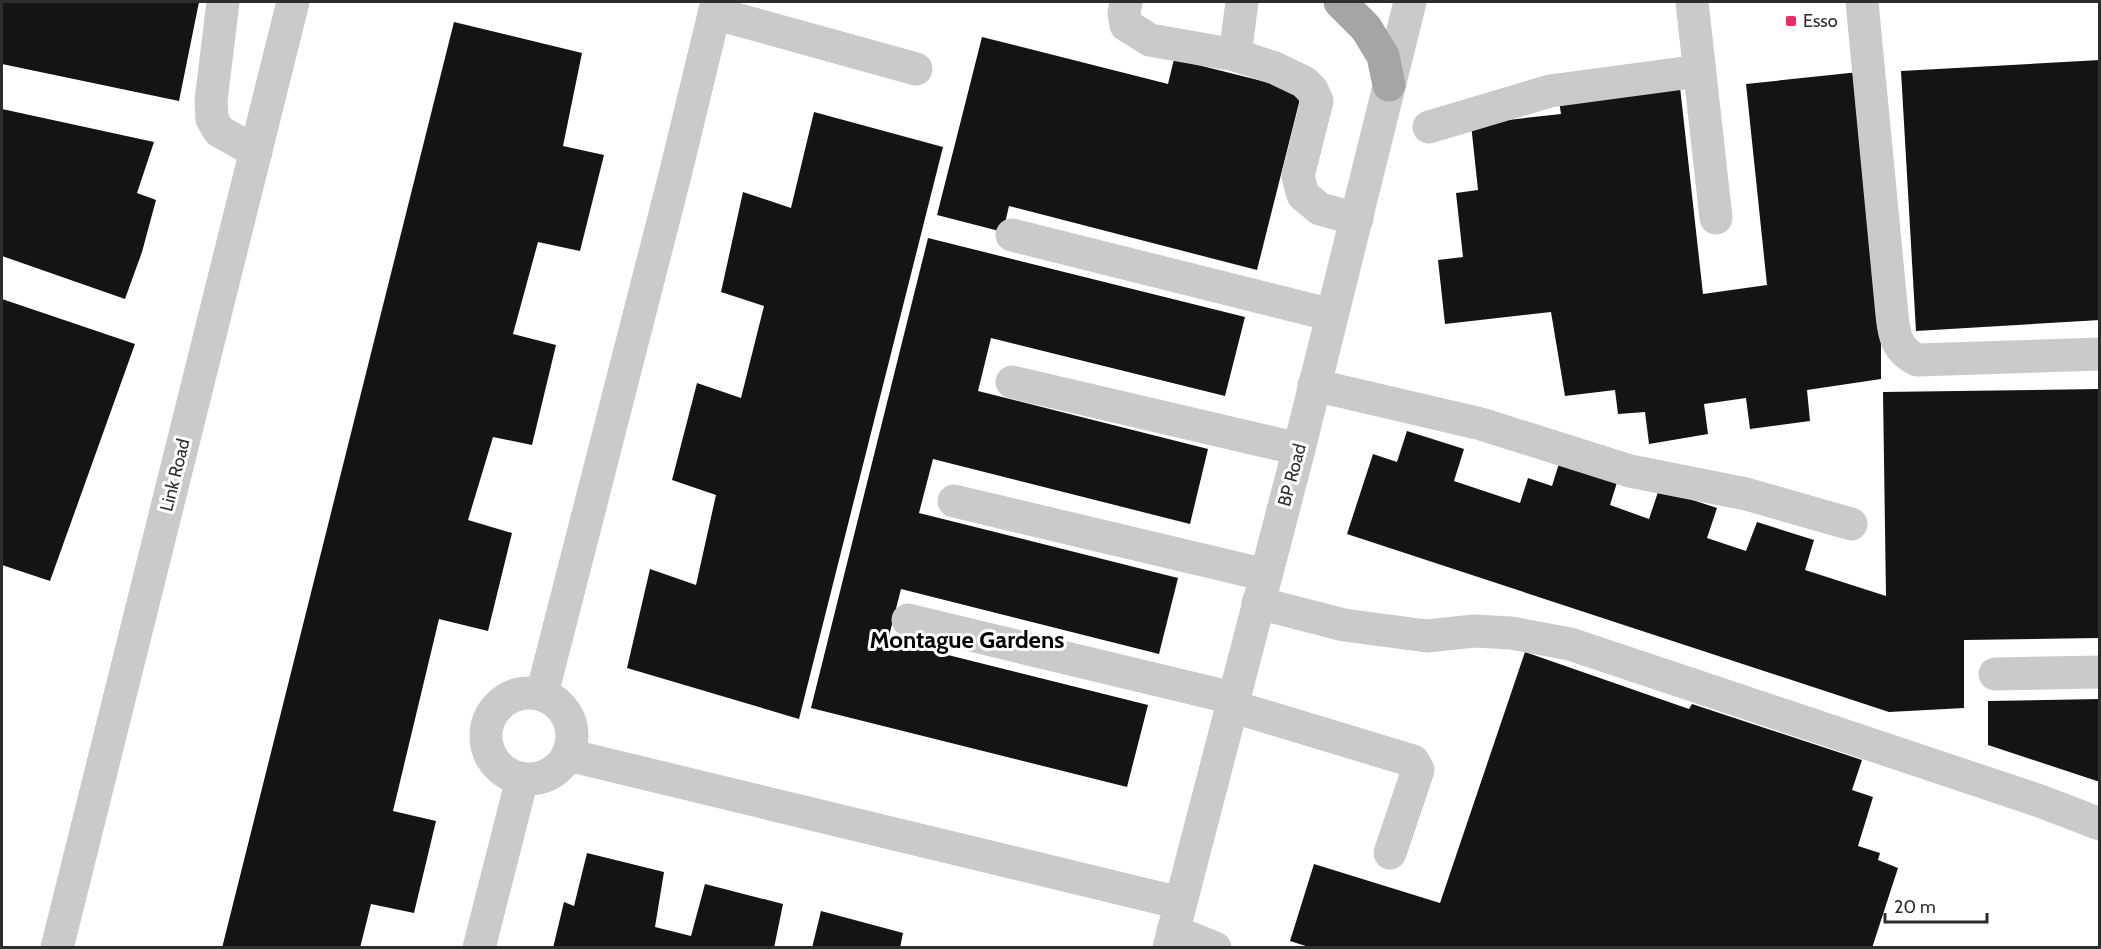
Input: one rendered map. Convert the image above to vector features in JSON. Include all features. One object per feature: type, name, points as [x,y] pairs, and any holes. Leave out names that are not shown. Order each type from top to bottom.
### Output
[{"type":"main road","points":[[1340,2],[1366,28],[1383,56],[1389,85]]},
{"type":"street","points":[[223,2],[211,101],[212,119],[219,131],[256,152]]},
{"type":"street","name":"Link Road","points":[[57,948],[256,152],[290,2]]},
{"type":"street","points":[[1126,2],[1124,14],[1126,25],[1150,40],[1235,55],[1275,68],[1304,82],[1312,90],[1317,101],[1298,176],[1303,195],[1320,209],[1357,219]]},
{"type":"street","points":[[1235,55],[1242,2]]},
{"type":"street","name":"BP Road","points":[[1174,927],[1299,450],[1410,2]]},
{"type":"street","points":[[1692,2],[1716,218]]},
{"type":"street","points":[[1862,2],[1892,315],[1894,331],[1905,354],[1917,360],[2100,354]]},
{"type":"street","points":[[542,694],[715,7],[916,69]]},
{"type":"street","points":[[1429,127],[1550,91],[1699,71]]},
{"type":"street","points":[[1012,235],[1332,315]]},
{"type":"street","points":[[1012,382],[1299,450]]},
{"type":"street","points":[[1314,385],[1481,424],[1630,471],[1746,494],[1851,524]]},
{"type":"street","points":[[954,501],[1262,589],[1344,625],[1427,636],[1474,631],[1511,633],[1570,644],[2019,794],[2100,824]]},
{"type":"street","points":[[908,620],[1232,702],[1413,761],[1418,770],[1390,853]]},
{"type":"street","points":[[1995,674],[2100,672]]},
{"type":"street","points":[[526,692],[542,694],[554,700],[565,711],[572,725],[573,740],[568,755],[560,767],[548,776],[533,780],[522,779],[504,772],[493,761],[487,747],[486,732],[490,717],[505,700],[526,692]]},
{"type":"street","points":[[568,755],[1174,927],[1215,948]]},
{"type":"street","points":[[479,948],[522,779]]},
{"type":"building","points":[[2,2],[199,2],[179,101],[2,64]]},
{"type":"building","points":[[454,22],[582,53],[563,146],[604,155],[580,251],[538,242],[513,334],[556,345],[532,445],[493,437],[468,520],[512,533],[488,631],[439,619],[393,811],[436,821],[414,913],[371,904],[360,948],[222,948]]},
{"type":"building","points":[[982,37],[1168,84],[1174,59],[1302,91],[1257,270],[1009,206],[1003,232],[937,215]]},
{"type":"building","points":[[2100,60],[2100,320],[1916,331],[1901,71]]},
{"type":"building","points":[[1859,72],[1881,270],[1881,379],[1807,390],[1810,421],[1750,429],[1746,398],[1704,404],[1708,434],[1649,444],[1645,412],[1618,414],[1615,390],[1565,396],[1551,312],[1445,324],[1438,260],[1463,257],[1456,193],[1478,190],[1471,124],[1561,114],[1559,101],[1680,87],[1703,294],[1767,285],[1746,84]]},
{"type":"building","points":[[2,109],[154,142],[137,193],[156,200],[142,252],[125,299],[2,256]]},
{"type":"building","points":[[814,112],[943,147],[799,719],[627,668],[650,569],[696,585],[716,495],[672,480],[697,383],[741,398],[764,306],[721,292],[743,192],[791,208]]},
{"type":"building","points":[[928,238],[1245,317],[1225,396],[991,338],[978,391],[1208,449],[1190,524],[933,459],[919,513],[1178,578],[1159,654],[901,589],[888,640],[1148,705],[1127,787],[811,708]]},
{"type":"building","points":[[2,299],[135,344],[50,581],[2,565]]},
{"type":"building","points":[[2100,389],[2100,638],[1964,640],[1964,708],[1889,712],[1347,534],[1373,454],[1397,462],[1407,431],[1464,449],[1454,481],[1520,503],[1528,478],[1552,486],[1561,457],[1619,476],[1610,505],[1649,519],[1659,489],[1717,508],[1707,538],[1746,551],[1757,522],[1814,540],[1805,570],[1886,596],[1883,392]]},
{"type":"building","points":[[1525,652],[1689,709],[1692,704],[1862,760],[1852,790],[1873,797],[1858,846],[1880,853],[1878,860],[1898,868],[1872,948],[1312,948],[1290,941],[1314,864],[1440,903]]},
{"type":"building","points":[[2100,699],[2100,782],[1988,745],[1988,701]]},
{"type":"building","points":[[587,853],[664,872],[655,927],[691,936],[705,884],[783,904],[774,948],[553,948],[564,902],[574,906]]},
{"type":"building","points":[[821,911],[903,933],[900,948],[812,948]]},
{"type":"place","name":"Esso","points":[[1791,21]]},
{"type":"district","name":"Montague Gardens","points":[[967,639]]}]
